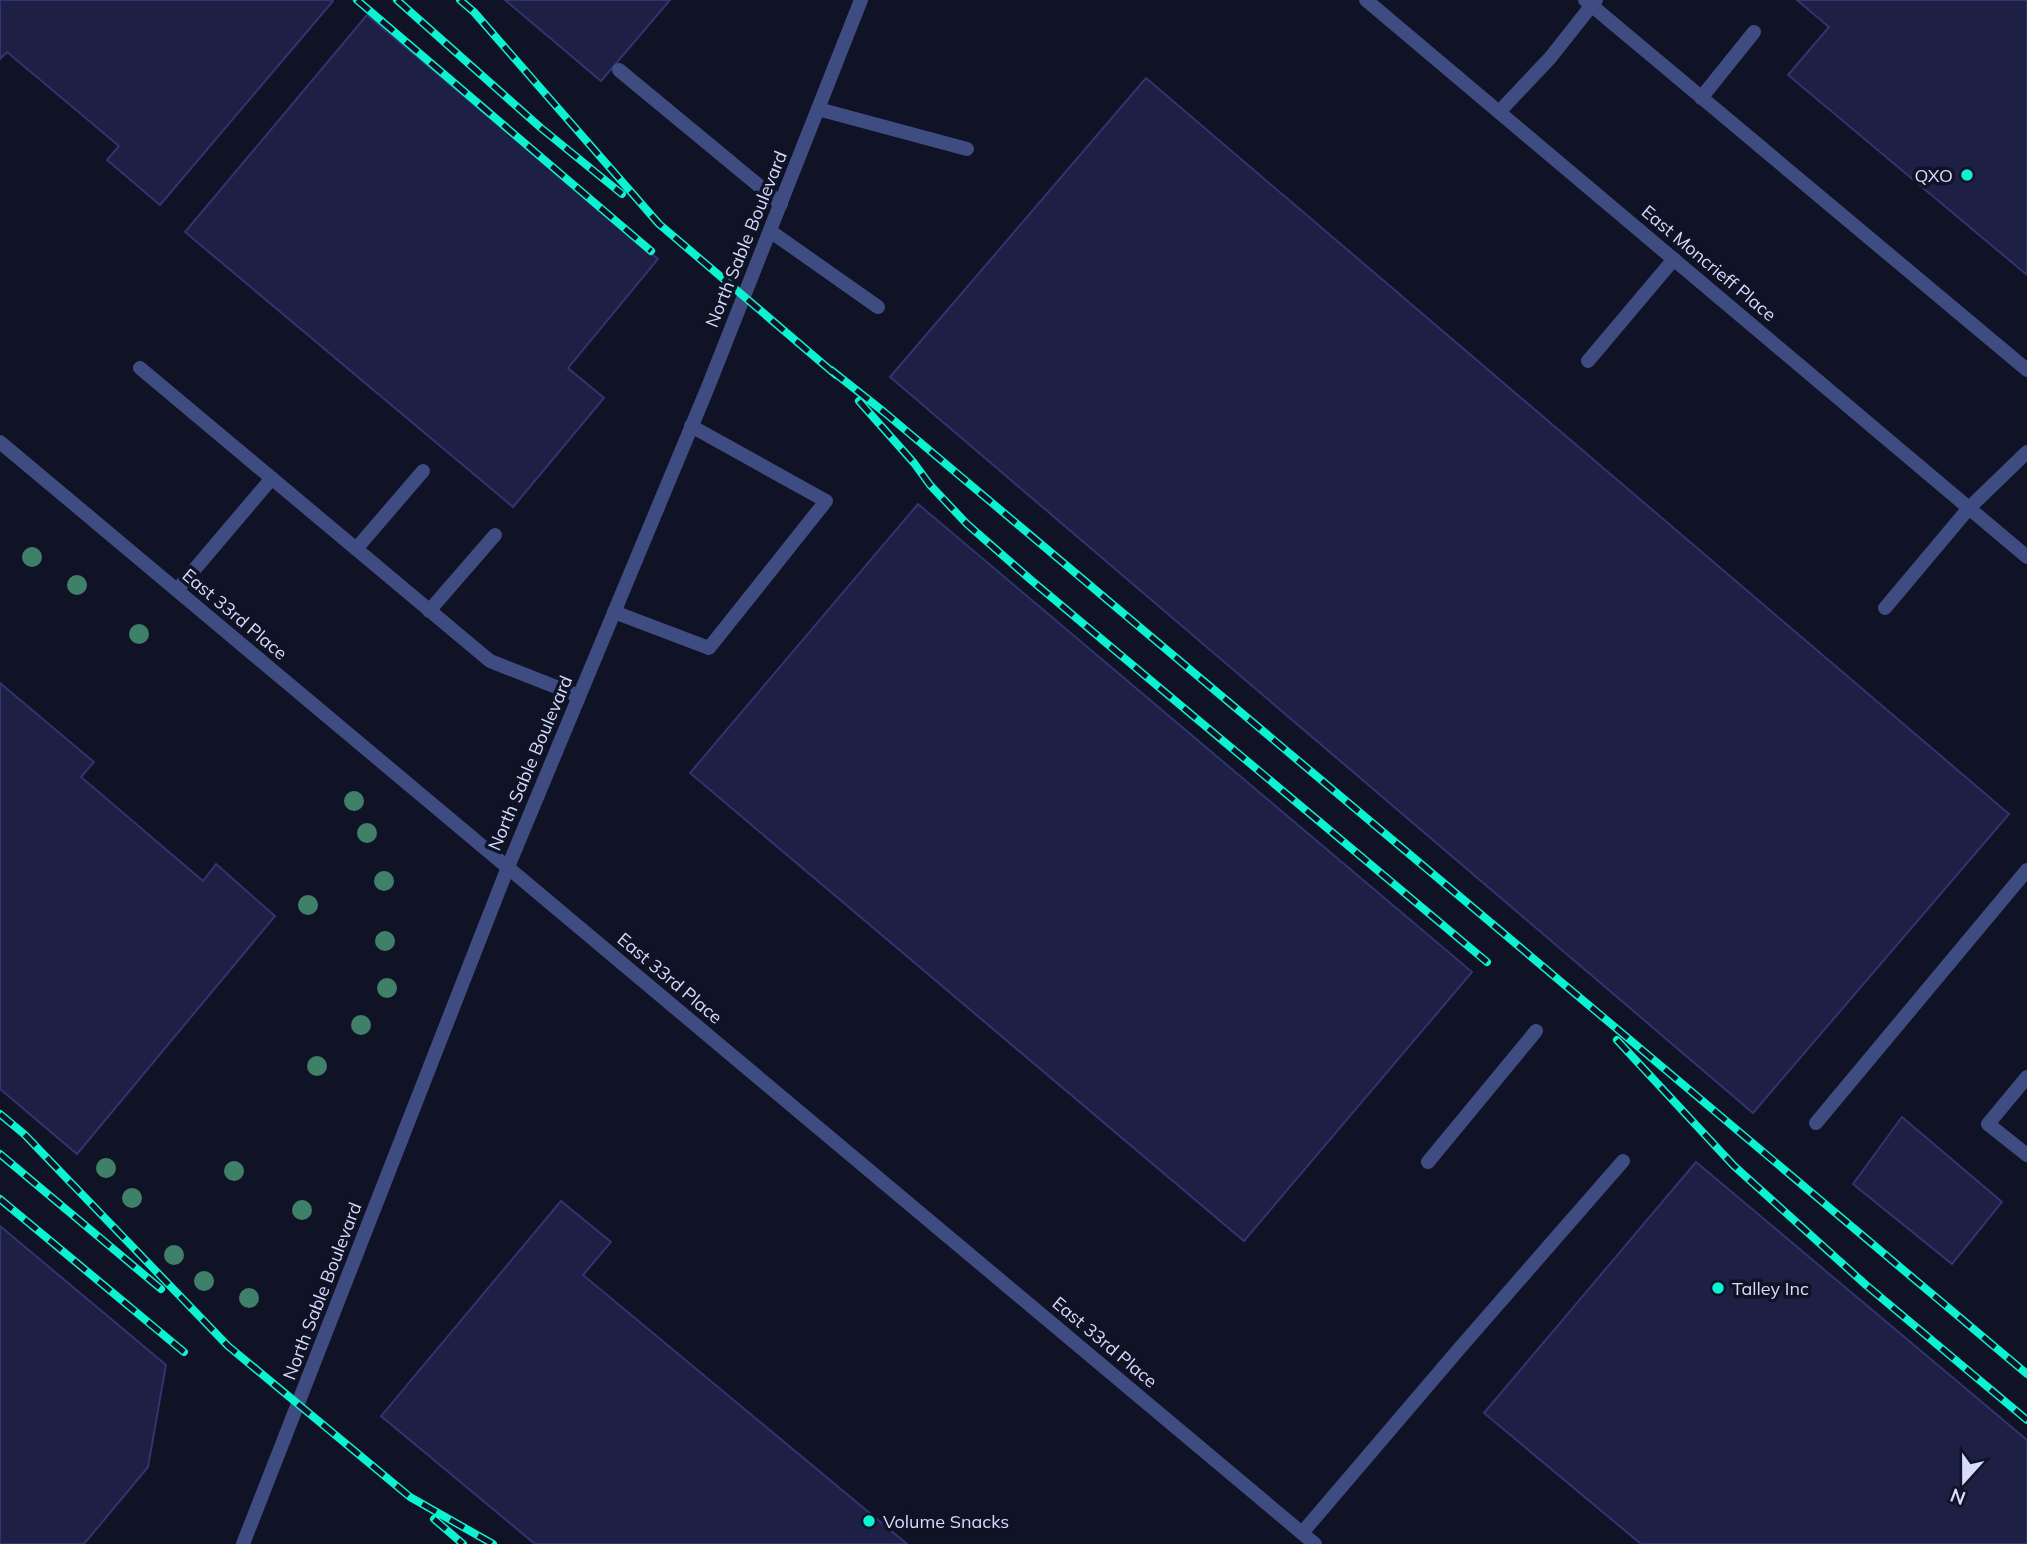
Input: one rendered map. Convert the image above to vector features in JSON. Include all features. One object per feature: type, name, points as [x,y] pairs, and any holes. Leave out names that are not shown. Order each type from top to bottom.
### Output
[{"type":"street","name":"North Sable Boulevard","points":[[243,1544],[508,867],[691,426],[861,0]]},
{"type":"street","name":"East Moncrieff Place","points":[[1366,0],[2027,557]]},
{"type":"street","points":[[1499,112],[1550,58],[1591,2],[2027,370]]},
{"type":"street","points":[[1702,98],[1754,32]]},
{"type":"street","points":[[619,70],[781,204]]},
{"type":"street","points":[[818,109],[967,149]]},
{"type":"street","points":[[770,231],[878,307]]},
{"type":"street","points":[[1588,361],[1674,259]]},
{"type":"street","points":[[140,368],[490,662],[579,696]]},
{"type":"street","points":[[614,612],[709,648],[826,501],[691,426]]},
{"type":"street","name":"East 33rd Place","points":[[0,442],[1315,1544]]},
{"type":"street","points":[[1885,608],[1969,508],[2027,452]]},
{"type":"street","points":[[356,549],[424,471]]},
{"type":"street","points":[[177,590],[272,478]]},
{"type":"street","points":[[429,611],[495,535]]},
{"type":"street","points":[[1816,1123],[2027,870]]},
{"type":"street","points":[[1428,1162],[1536,1031]]},
{"type":"street","points":[[2027,1077],[1988,1124],[2027,1155]]},
{"type":"street","points":[[1302,1533],[1623,1161]]},
{"type":"building","points":[[0,0],[333,1],[160,205],[107,160],[119,146],[7,52],[0,59]]},
{"type":"building","points":[[505,0],[670,0],[601,81]]},
{"type":"building","name":"QXO","points":[[1797,0],[2027,0],[2027,275],[1788,75],[1829,27]]},
{"type":"building","points":[[367,15],[658,259],[568,368],[604,398],[513,507],[185,232]]},
{"type":"building","points":[[1146,78],[2009,814],[1753,1113],[890,377]]},
{"type":"building","points":[[918,504],[1472,972],[1244,1241],[690,773]]},
{"type":"building","points":[[0,683],[94,762],[81,777],[203,881],[216,864],[275,916],[77,1154],[0,1089]]},
{"type":"building","points":[[1902,1117],[2002,1202],[1952,1264],[1853,1184]]},
{"type":"building","name":"Talley Inc","points":[[1696,1162],[2027,1440],[2027,1544],[1641,1544],[1484,1413]]},
{"type":"building","points":[[561,1201],[611,1242],[583,1275],[907,1544],[535,1544],[381,1416]]},
{"type":"building","points":[[0,1226],[166,1365],[148,1467],[84,1544],[0,1544]]},
{"type":"railway","points":[[357,0],[651,251]]},
{"type":"railway","points":[[397,0],[541,128],[622,194]]},
{"type":"railway","points":[[460,0],[474,12],[659,224],[836,375]]},
{"type":"railway","points":[[831,370],[2027,1374]]},
{"type":"railway","points":[[859,401],[967,524],[1487,962]]},
{"type":"railway","points":[[1617,1040],[1734,1166],[1866,1285],[2027,1420]]},
{"type":"railway","points":[[0,1114],[24,1134],[228,1346],[410,1497],[493,1544]]},
{"type":"railway","points":[[0,1154],[161,1289]]},
{"type":"railway","points":[[0,1199],[184,1352]]},
{"type":"railway","points":[[434,1519],[463,1544]]},
{"type":"place","name":"QXO","points":[[1967,175]]},
{"type":"place","name":"Talley Inc","points":[[1718,1288]]},
{"type":"place","name":"Volume Snacks","points":[[869,1521]]}]
